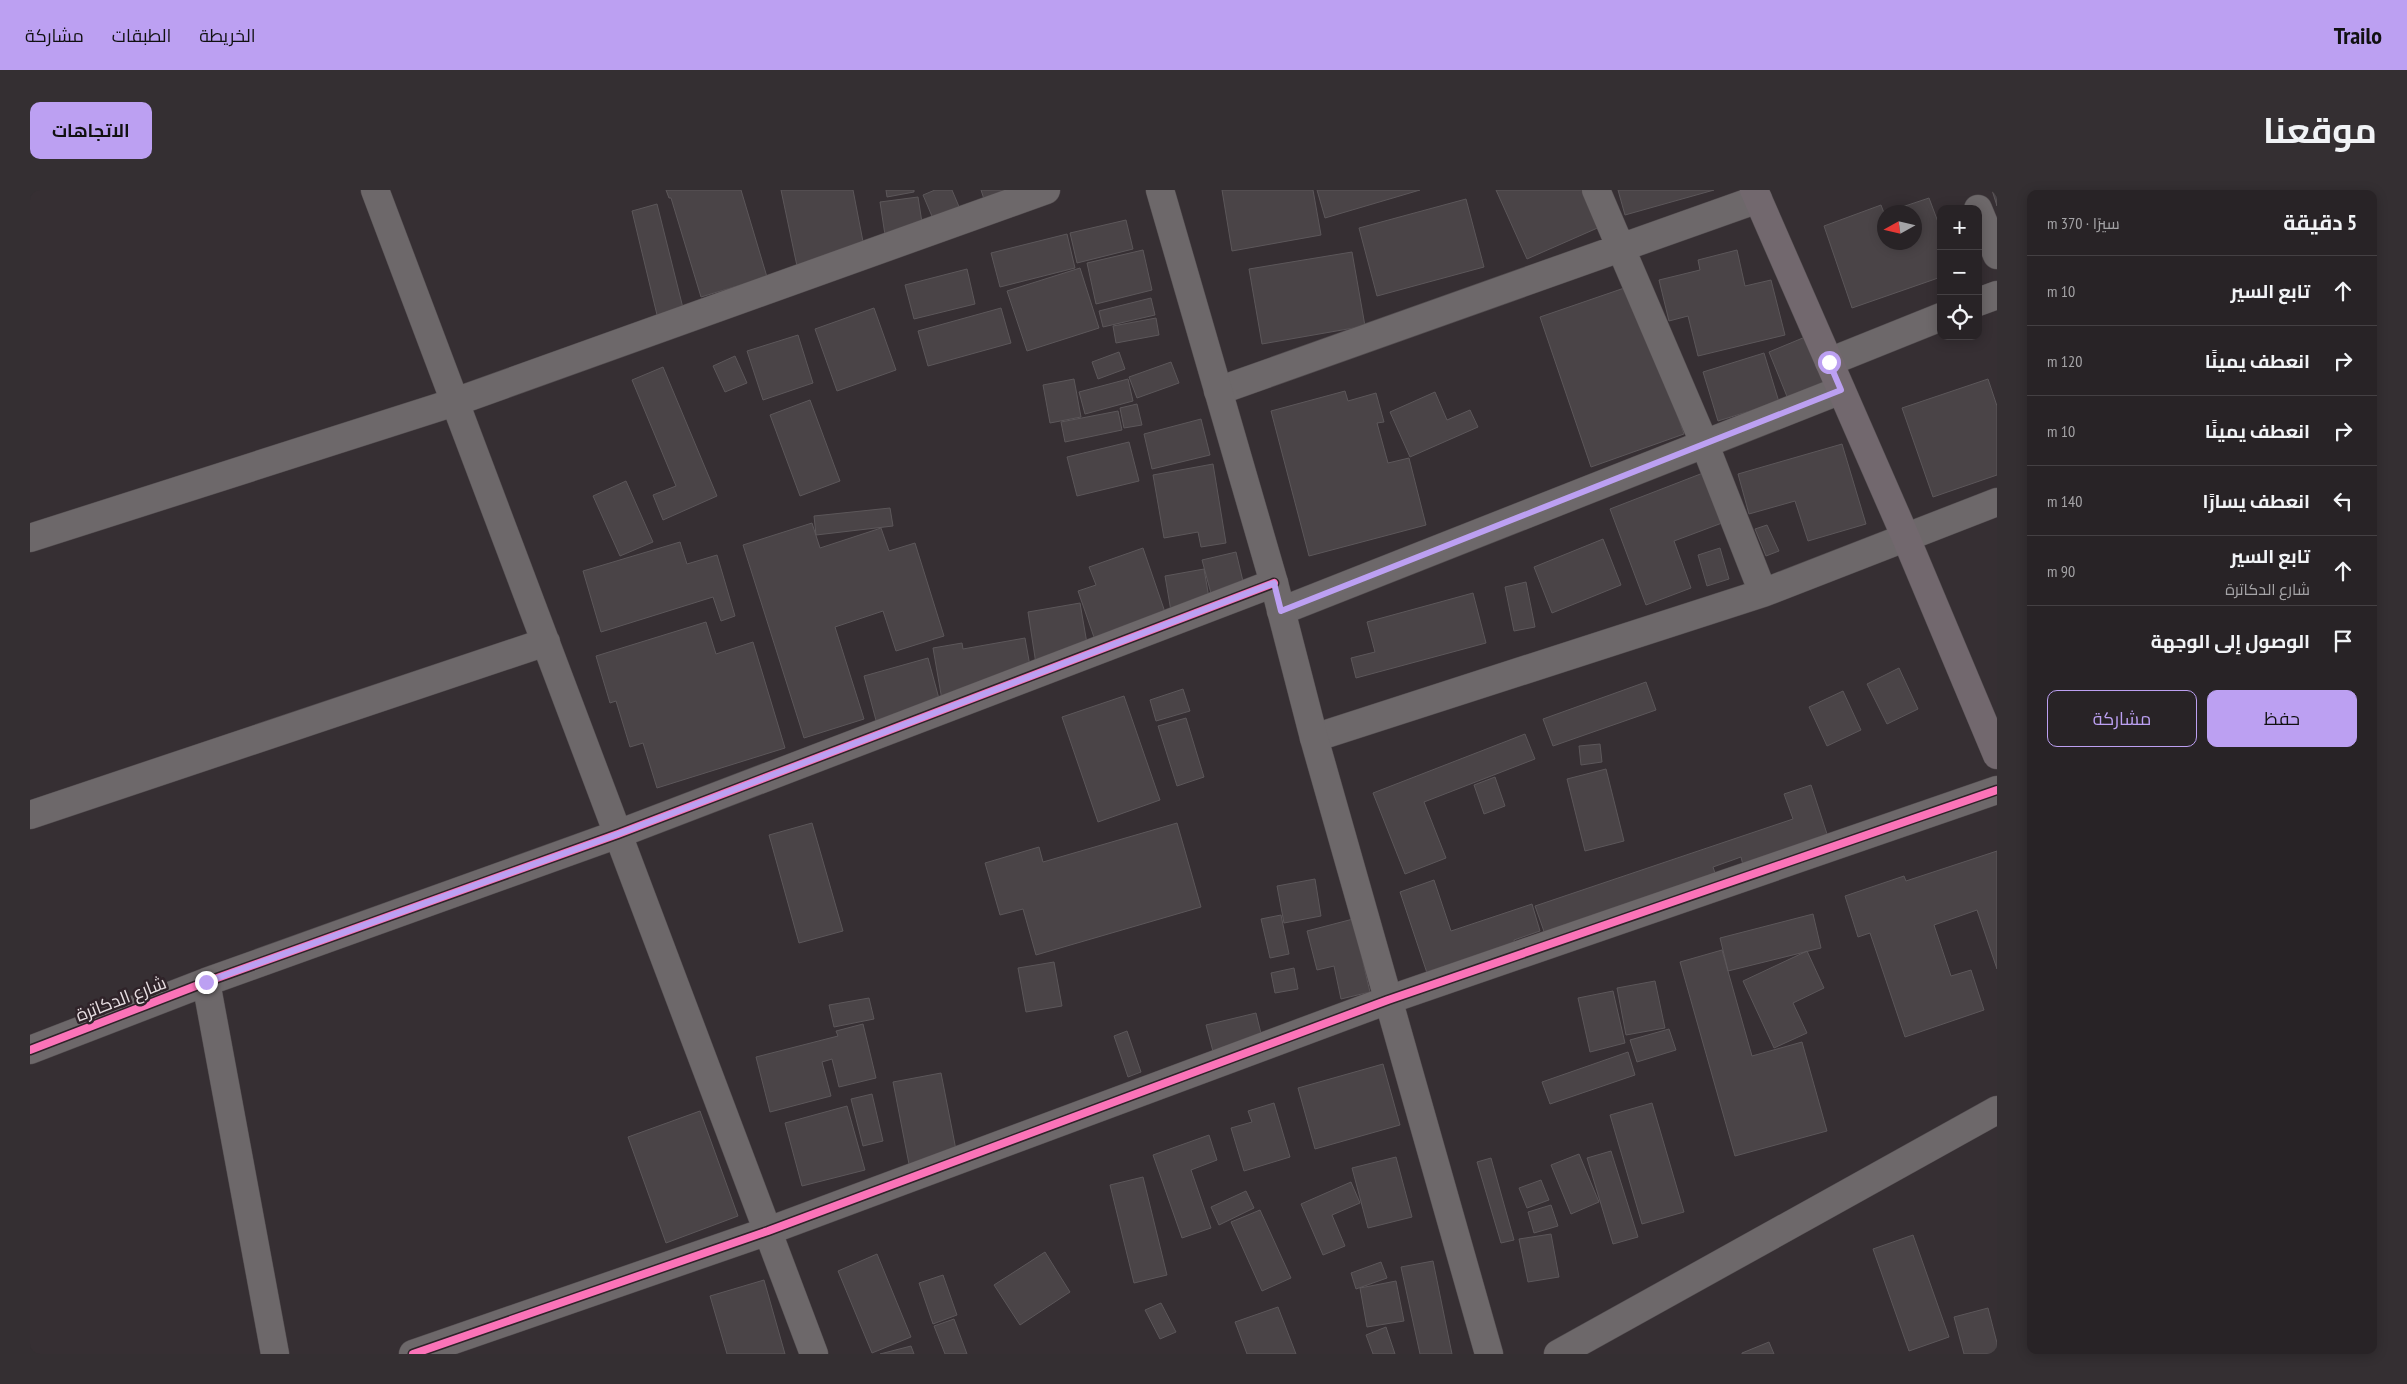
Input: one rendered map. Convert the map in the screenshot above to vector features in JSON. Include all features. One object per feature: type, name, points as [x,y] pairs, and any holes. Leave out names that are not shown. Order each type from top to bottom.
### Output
[{"type":"main road","points":[[1756,195],[1906,538],[1997,755]]},
{"type":"street","points":[[375,190],[814,1354]]},
{"type":"street","points":[[30,538],[455,402],[1046,190]]},
{"type":"street","points":[[1160,190],[1274,583],[1314,738],[1488,1354]]},
{"type":"street","points":[[1596,190],[1705,445],[1763,594]]},
{"type":"street","points":[[1970,190],[1976,205]]},
{"type":"street","points":[[1218,391],[1619,247],[1756,195]]},
{"type":"street","points":[[1982,219],[1997,255]]},
{"type":"street","points":[[1982,301],[1997,295]]},
{"type":"street","points":[[1829,362],[1937,320]]},
{"type":"street","points":[[1281,611],[1841,390]]},
{"type":"street","points":[[1314,738],[1763,594],[1997,502]]},
{"type":"street","name":"شارع الدكاترة","points":[[30,1050],[206,982],[618,834],[1274,583]]},
{"type":"street","points":[[30,815],[546,642]]},
{"type":"street","points":[[414,1354],[768,1231],[1388,1000],[1997,790]]},
{"type":"street","points":[[206,982],[275,1354]]},
{"type":"street","points":[[1558,1354],[1997,1110]]},
{"type":"building","points":[[666,190],[741,190],[767,277],[701,297],[671,198],[669,198]]},
{"type":"building","points":[[781,190],[853,190],[865,252],[797,266]]},
{"type":"building","points":[[886,190],[914,190],[914,192],[887,197]]},
{"type":"building","points":[[935,190],[952,190],[960,209],[934,221],[923,195]]},
{"type":"building","points":[[981,190],[1027,190],[985,202]]},
{"type":"building","points":[[1222,190],[1313,190],[1321,235],[1232,251]]},
{"type":"building","points":[[1317,190],[1420,190],[1325,218]]},
{"type":"building","points":[[1496,190],[1586,190],[1602,226],[1527,259]]},
{"type":"building","points":[[1618,190],[1714,190],[1625,215]]},
{"type":"building","points":[[1992,190],[1997,190],[1997,206]]},
{"type":"building","points":[[918,197],[923,229],[885,235],[880,202]]},
{"type":"building","points":[[1929,198],[1937,219],[1937,278],[1852,308],[1824,226],[1877,206],[1877,250],[1922,250],[1922,205],[1908,205]]},
{"type":"building","points":[[1466,199],[1484,267],[1377,296],[1359,228]]},
{"type":"building","points":[[657,204],[684,312],[658,319],[632,211]]},
{"type":"building","points":[[1126,220],[1133,249],[1077,263],[1070,233]]},
{"type":"building","points":[[1067,234],[1075,268],[1000,287],[991,253]]},
{"type":"building","points":[[1143,250],[1152,290],[1096,304],[1087,263]]},
{"type":"building","points":[[1737,250],[1745,286],[1771,280],[1785,335],[1698,356],[1688,316],[1669,321],[1659,280],[1700,270],[1698,260]]},
{"type":"building","points":[[1352,252],[1365,326],[1262,344],[1249,269]]},
{"type":"building","points":[[1080,268],[1099,328],[1027,351],[1007,291]]},
{"type":"building","points":[[967,269],[975,304],[914,319],[905,285]]},
{"type":"building","points":[[1633,285],[1684,434],[1591,467],[1540,317]]},
{"type":"building","points":[[1151,298],[1155,315],[1103,327],[1099,311]]},
{"type":"building","points":[[874,308],[896,370],[837,391],[815,329]]},
{"type":"building","points":[[1001,308],[1011,343],[928,366],[918,331]]},
{"type":"building","points":[[1156,318],[1159,335],[1116,343],[1113,326]]},
{"type":"building","points":[[798,335],[813,383],[763,400],[747,351]]},
{"type":"building","points":[[1810,335],[1829,383],[1788,399],[1769,352]]},
{"type":"building","points":[[1119,352],[1125,369],[1098,379],[1092,362]]},
{"type":"building","points":[[1764,353],[1779,402],[1718,421],[1703,372]]},
{"type":"building","points":[[735,356],[747,383],[725,392],[713,366]]},
{"type":"building","points":[[1171,362],[1179,383],[1137,398],[1129,377]]},
{"type":"building","points":[[663,367],[717,496],[663,520],[653,495],[676,486],[632,380]]},
{"type":"building","points":[[1074,379],[1081,417],[1050,423],[1043,385]]},
{"type":"building","points":[[1128,379],[1133,401],[1085,414],[1079,392]]},
{"type":"building","points":[[1988,379],[1997,406],[1997,475],[1933,497],[1902,408]]},
{"type":"building","points":[[1345,391],[1348,401],[1376,393],[1384,422],[1377,423],[1388,463],[1409,458],[1426,525],[1309,556],[1271,411]]},
{"type":"building","points":[[1435,392],[1447,420],[1470,410],[1478,427],[1410,457],[1390,412]]},
{"type":"building","points":[[810,400],[840,481],[800,496],[770,415]]},
{"type":"building","points":[[1137,404],[1142,425],[1124,428],[1120,408]]},
{"type":"building","points":[[1118,411],[1122,430],[1065,442],[1061,422]]},
{"type":"building","points":[[1201,419],[1210,455],[1152,469],[1144,434]]},
{"type":"building","points":[[1129,442],[1139,481],[1077,496],[1067,457]]},
{"type":"building","points":[[1842,444],[1866,524],[1808,541],[1795,501],[1749,514],[1738,474]]},
{"type":"building","points":[[1213,464],[1226,543],[1201,547],[1198,532],[1164,538],[1153,475]]},
{"type":"building","points":[[1703,473],[1722,523],[1674,541],[1691,588],[1646,605],[1610,509]]},
{"type":"building","points":[[626,481],[653,542],[620,556],[593,496]]},
{"type":"building","points":[[890,508],[893,526],[816,535],[814,516]]},
{"type":"building","points":[[812,523],[820,548],[881,528],[889,551],[915,543],[944,636],[896,651],[883,611],[835,627],[864,719],[804,738],[743,545]]},
{"type":"building","points":[[1767,525],[1779,551],[1766,556],[1755,529]]},
{"type":"building","points":[[1603,539],[1621,585],[1552,613],[1534,567]]},
{"type":"building","points":[[680,542],[687,564],[717,555],[735,616],[721,621],[713,597],[601,632],[583,571]]},
{"type":"building","points":[[1143,548],[1167,618],[1096,643],[1078,591],[1096,585],[1089,567]]},
{"type":"building","points":[[1720,548],[1729,579],[1707,586],[1698,555]]},
{"type":"building","points":[[1236,552],[1246,594],[1213,601],[1202,560]]},
{"type":"building","points":[[1204,569],[1212,615],[1173,623],[1165,576]]},
{"type":"building","points":[[1526,582],[1535,627],[1514,631],[1505,587]]},
{"type":"building","points":[[1473,593],[1486,643],[1356,678],[1351,658],[1375,652],[1367,622]]},
{"type":"building","points":[[1080,603],[1089,655],[1036,664],[1028,612]]},
{"type":"building","points":[[706,622],[716,654],[753,642],[785,748],[657,788],[643,743],[630,747],[616,701],[610,703],[596,656]]},
{"type":"building","points":[[1025,638],[1033,683],[942,700],[933,648],[962,643],[963,649]]},
{"type":"building","points":[[928,658],[941,706],[877,724],[864,676]]},
{"type":"building","points":[[1899,668],[1918,709],[1887,724],[1867,684]]},
{"type":"building","points":[[1646,682],[1656,710],[1553,746],[1543,719]]},
{"type":"building","points":[[1183,689],[1190,711],[1156,721],[1150,700]]},
{"type":"building","points":[[1843,691],[1861,730],[1827,746],[1809,707]]},
{"type":"building","points":[[1124,696],[1160,800],[1098,822],[1062,717]]},
{"type":"building","points":[[1186,718],[1204,777],[1177,786],[1158,726]]},
{"type":"building","points":[[1525,734],[1535,759],[1424,802],[1446,858],[1405,874],[1373,793]]},
{"type":"building","points":[[1600,744],[1602,762],[1581,765],[1579,746]]},
{"type":"building","points":[[1606,769],[1624,841],[1585,851],[1567,779]]},
{"type":"building","points":[[1495,777],[1505,806],[1484,814],[1474,785]]},
{"type":"building","points":[[1811,785],[1828,837],[1743,865],[1741,857],[1713,867],[1717,879],[1547,940],[1535,906],[1793,819],[1784,794]]},
{"type":"building","points":[[812,823],[843,931],[799,943],[769,835]]},
{"type":"building","points":[[1177,823],[1201,907],[1036,955],[1023,909],[1000,915],[985,863],[1039,847],[1043,862]]},
{"type":"building","points":[[1997,851],[1997,969],[1977,910],[1934,925],[1951,976],[1971,970],[1984,1010],[1905,1037],[1870,933],[1858,937],[1845,896],[1904,876],[1906,881]]},
{"type":"building","points":[[1315,879],[1321,916],[1284,923],[1277,886]]},
{"type":"building","points":[[1434,880],[1451,931],[1532,904],[1540,931],[1514,940],[1518,954],[1430,982],[1400,892]]},
{"type":"building","points":[[1813,914],[1821,948],[1728,971],[1720,938]]},
{"type":"building","points":[[1281,915],[1289,954],[1270,958],[1261,919]]},
{"type":"building","points":[[1353,919],[1370,992],[1341,999],[1334,966],[1317,970],[1307,931]]},
{"type":"building","points":[[1722,950],[1752,1056],[1802,1042],[1827,1131],[1735,1156],[1680,962]]},
{"type":"building","points":[[1807,951],[1824,988],[1793,1003],[1807,1033],[1774,1048],[1743,981]]},
{"type":"building","points":[[1054,962],[1062,1006],[1026,1012],[1018,968]]},
{"type":"building","points":[[1294,968],[1298,989],[1275,993],[1271,973]]},
{"type":"building","points":[[1655,981],[1665,1028],[1626,1035],[1617,988]]},
{"type":"building","points":[[1613,991],[1625,1043],[1590,1052],[1578,998]]},
{"type":"building","points":[[869,998],[874,1019],[834,1027],[829,1005]]},
{"type":"building","points":[[1256,1013],[1264,1046],[1215,1059],[1206,1025]]},
{"type":"building","points":[[863,1024],[876,1078],[839,1087],[832,1059],[822,1062],[831,1096],[770,1112],[756,1057],[838,1036],[836,1031]]},
{"type":"building","points":[[1669,1029],[1676,1050],[1637,1062],[1630,1040]]},
{"type":"building","points":[[1127,1031],[1141,1072],[1128,1077],[1114,1036]]},
{"type":"building","points":[[1628,1052],[1635,1075],[1550,1104],[1542,1082]]},
{"type":"building","points":[[1383,1064],[1400,1125],[1315,1149],[1298,1088]]},
{"type":"building","points":[[941,1073],[957,1155],[909,1164],[893,1082]]},
{"type":"building","points":[[872,1094],[883,1141],[863,1146],[851,1099]]},
{"type":"building","points":[[1274,1103],[1290,1157],[1244,1171],[1231,1128],[1252,1122],[1248,1111]]},
{"type":"building","points":[[1652,1103],[1684,1212],[1642,1224],[1610,1115]]},
{"type":"building","points":[[847,1106],[865,1170],[802,1186],[785,1123]]},
{"type":"building","points":[[700,1111],[738,1216],[666,1243],[628,1137]]},
{"type":"building","points":[[1209,1135],[1217,1160],[1191,1170],[1211,1228],[1182,1238],[1153,1155]]},
{"type":"building","points":[[1611,1151],[1638,1237],[1613,1244],[1587,1158]]},
{"type":"building","points":[[1579,1154],[1599,1202],[1571,1214],[1551,1165]]},
{"type":"building","points":[[1396,1157],[1412,1217],[1368,1228],[1352,1168]]},
{"type":"building","points":[[1491,1158],[1514,1240],[1501,1243],[1477,1162]]},
{"type":"building","points":[[1143,1177],[1167,1275],[1134,1283],[1110,1185]]},
{"type":"building","points":[[1541,1180],[1549,1200],[1527,1208],[1519,1188]]},
{"type":"building","points":[[1351,1182],[1360,1203],[1332,1215],[1345,1246],[1323,1255],[1301,1204]]},
{"type":"building","points":[[1246,1191],[1254,1208],[1219,1225],[1211,1207]]},
{"type":"building","points":[[1551,1205],[1558,1226],[1534,1233],[1528,1212]]},
{"type":"building","points":[[1260,1210],[1291,1278],[1262,1291],[1231,1222]]},
{"type":"building","points":[[1551,1234],[1559,1277],[1528,1282],[1519,1239]]},
{"type":"building","points":[[1913,1235],[1949,1337],[1909,1351],[1873,1249]]},
{"type":"building","points":[[1045,1252],[1070,1292],[1020,1325],[994,1285]]},
{"type":"building","points":[[877,1254],[911,1337],[872,1353],[838,1271]]},
{"type":"building","points":[[1433,1261],[1452,1354],[1420,1354],[1401,1267]]},
{"type":"building","points":[[1381,1262],[1387,1278],[1356,1289],[1351,1273]]},
{"type":"building","points":[[943,1275],[957,1315],[933,1324],[919,1283]]},
{"type":"building","points":[[764,1280],[785,1354],[727,1354],[710,1296]]},
{"type":"building","points":[[1396,1281],[1404,1321],[1367,1327],[1360,1288]]},
{"type":"building","points":[[1161,1303],[1176,1332],[1160,1339],[1145,1310]]},
{"type":"building","points":[[1278,1307],[1296,1354],[1247,1354],[1235,1322]]},
{"type":"building","points":[[1988,1308],[1997,1343],[1997,1354],[1964,1354],[1954,1317]]},
{"type":"building","points":[[954,1319],[967,1354],[945,1354],[934,1326]]},
{"type":"building","points":[[1386,1327],[1395,1354],[1373,1354],[1366,1335]]},
{"type":"building","points":[[1769,1342],[1774,1354],[1742,1354],[1742,1353]]},
{"type":"building","points":[[911,1346],[914,1354],[880,1354]]},
{"type":"cycle path","points":[[30,1050],[206,982],[618,834],[1274,583]]},
{"type":"cycle path","points":[[413,1354],[768,1231],[1388,1000],[1997,790]]},
{"type":"route","points":[[206,982],[618,834],[1274,583],[1281,611],[1841,390],[1829,362]]}]
